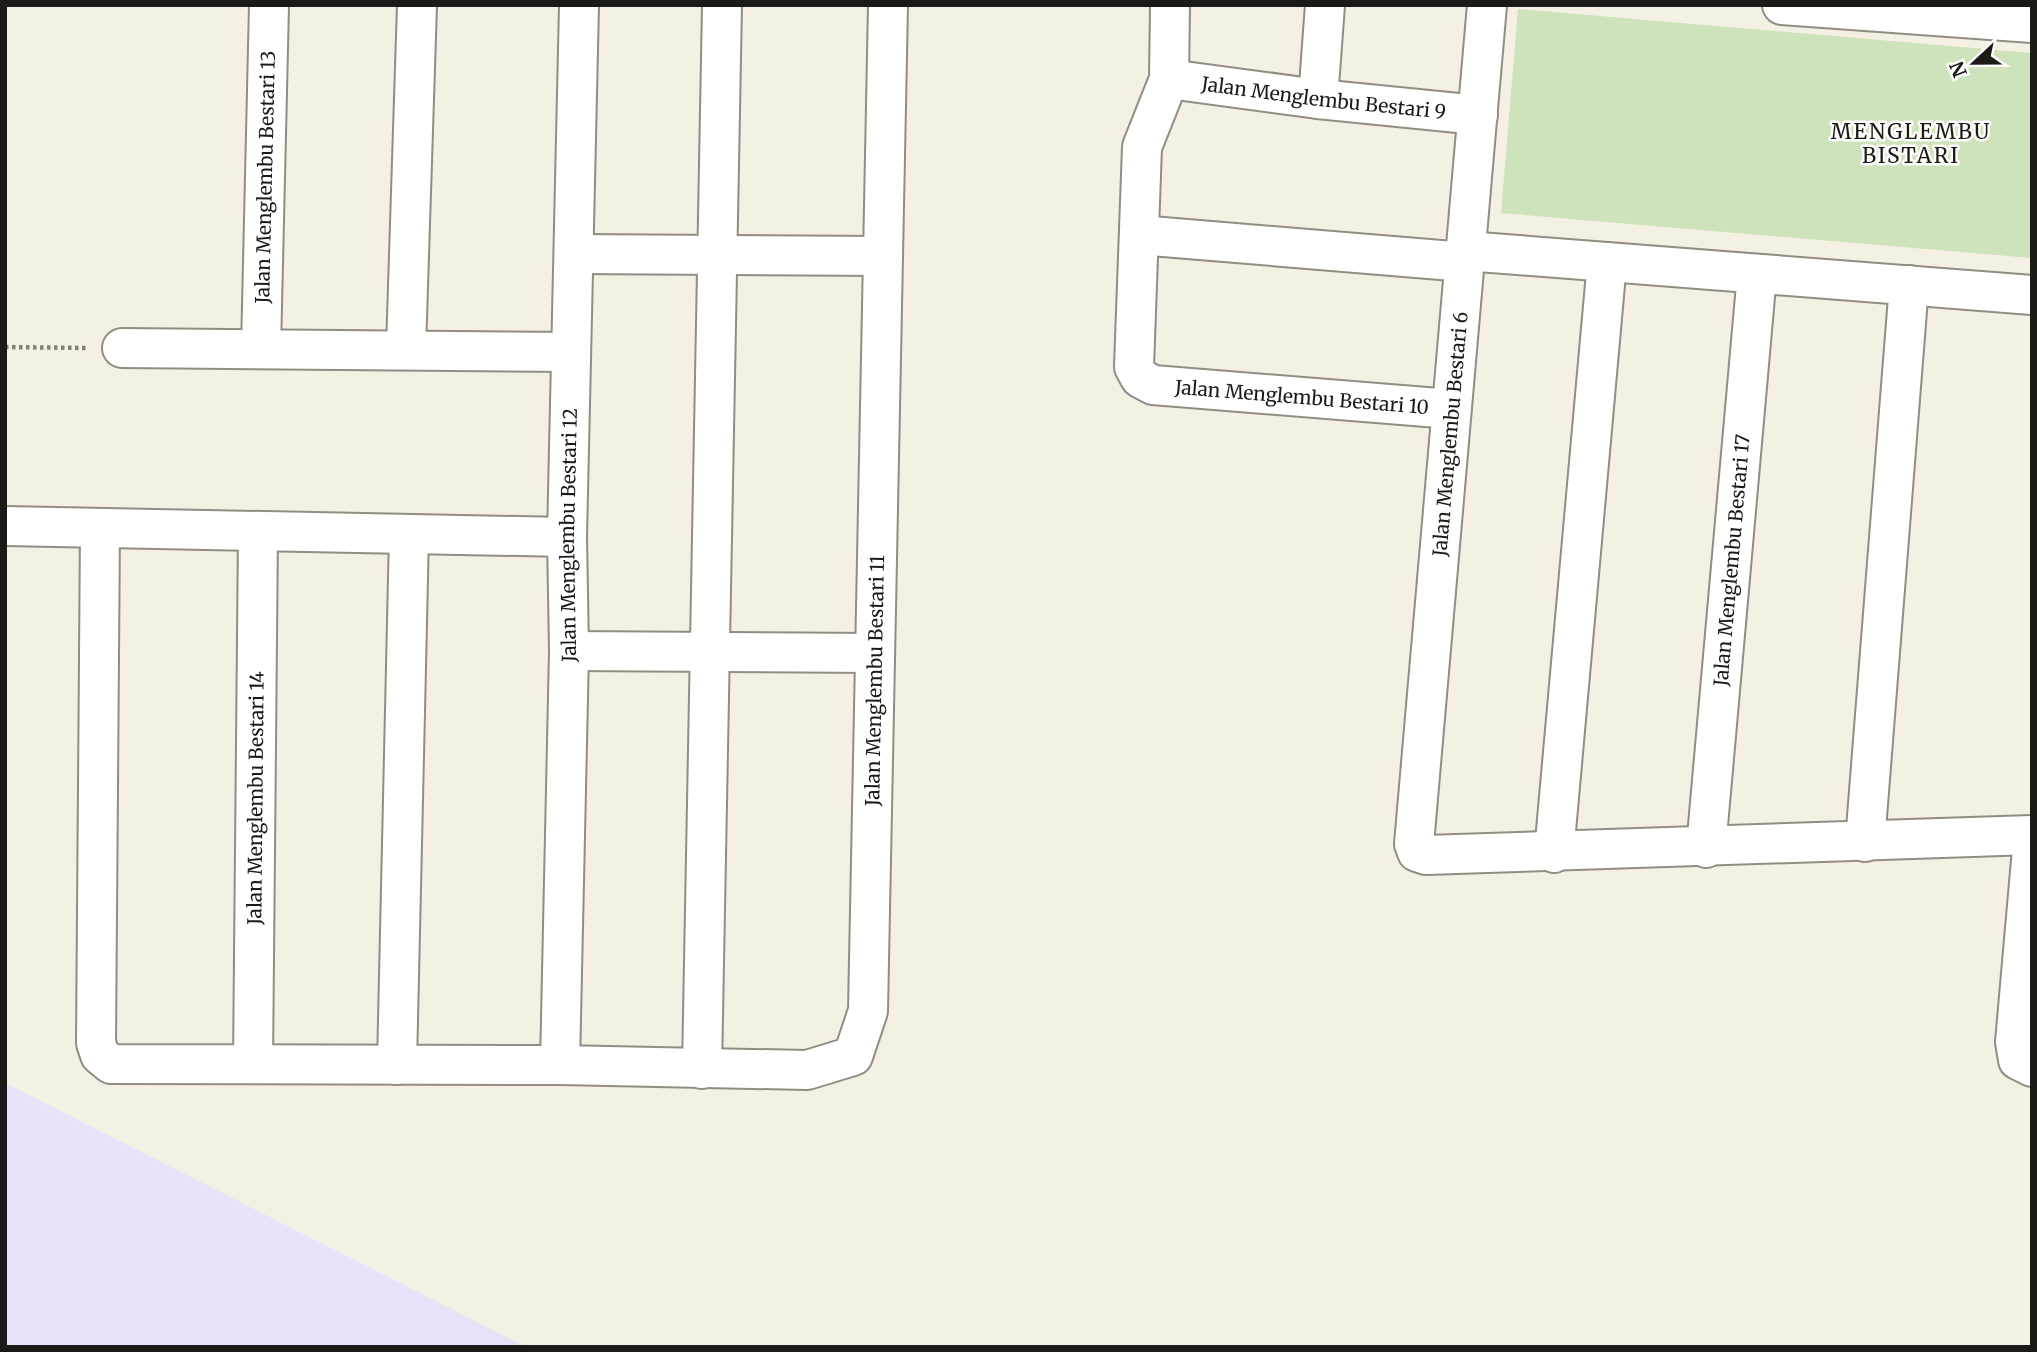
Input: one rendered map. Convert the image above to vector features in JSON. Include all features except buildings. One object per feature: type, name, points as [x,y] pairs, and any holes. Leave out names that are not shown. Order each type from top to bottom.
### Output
[{"type":"street","name":"Jalan Menglembu Bestari 13","points":[[261,349],[269,5]]},
{"type":"street","points":[[407,349],[417,5]]},
{"type":"street","name":"Jalan Menglembu Bestari 12","points":[[560,1065],[569,651],[567,537],[579,5]]},
{"type":"street","points":[[702,1069],[723,5]]},
{"type":"street","name":"Jalan Menglembu Bestari 11","points":[[100,528],[96,1044],[100,1055],[111,1064],[560,1065],[807,1070],[853,1056],[868,1011],[888,5]]},
{"type":"street","points":[[1170,5],[1169,79],[1142,147],[1139,235],[1465,257],[1607,262],[2032,295]]},
{"type":"street","points":[[1318,99],[1325,5]]},
{"type":"street","name":"Jalan Menglembu Bestari 6","points":[[1487,5],[1414,844],[1417,852],[1426,855],[1554,853]]},
{"type":"street","points":[[1784,5],[1936,11],[2032,23]]},
{"type":"street","name":"Jalan Menglembu Bestari 9","points":[[1169,79],[1318,99],[1478,115]]},
{"type":"street","name":"Jalan Menglembu Bestari 10","points":[[1139,235],[1135,367],[1140,377],[1153,385],[1451,409]]},
{"type":"street","points":[[575,254],[883,256]]},
{"type":"street","points":[[1607,262],[1554,853],[2032,835]]},
{"type":"street","name":"Jalan Menglembu Bestari 17","points":[[1706,848],[1757,274]]},
{"type":"street","points":[[1865,842],[1909,285]]},
{"type":"street","points":[[122,348],[571,352]]},
{"type":"street","points":[[5,526],[567,537]]},
{"type":"street","name":"Jalan Menglembu Bestari 14","points":[[253,1064],[258,531]]},
{"type":"street","points":[[397,1065],[409,534]]},
{"type":"street","points":[[569,651],[875,653]]},
{"type":"street","points":[[2032,849],[2015,1042],[2018,1060],[2032,1068]]},
{"type":"path","points":[[5,347],[122,348]]},
{"type":"shaded area","points":[[5,1083],[527,1347],[5,1347]]},
{"type":"green space","points":[[1518,9],[2032,53],[2032,258],[1501,213]]},
{"type":"district","name":"MENGLEMBU BISTARI","points":[[1911,143]]}]
